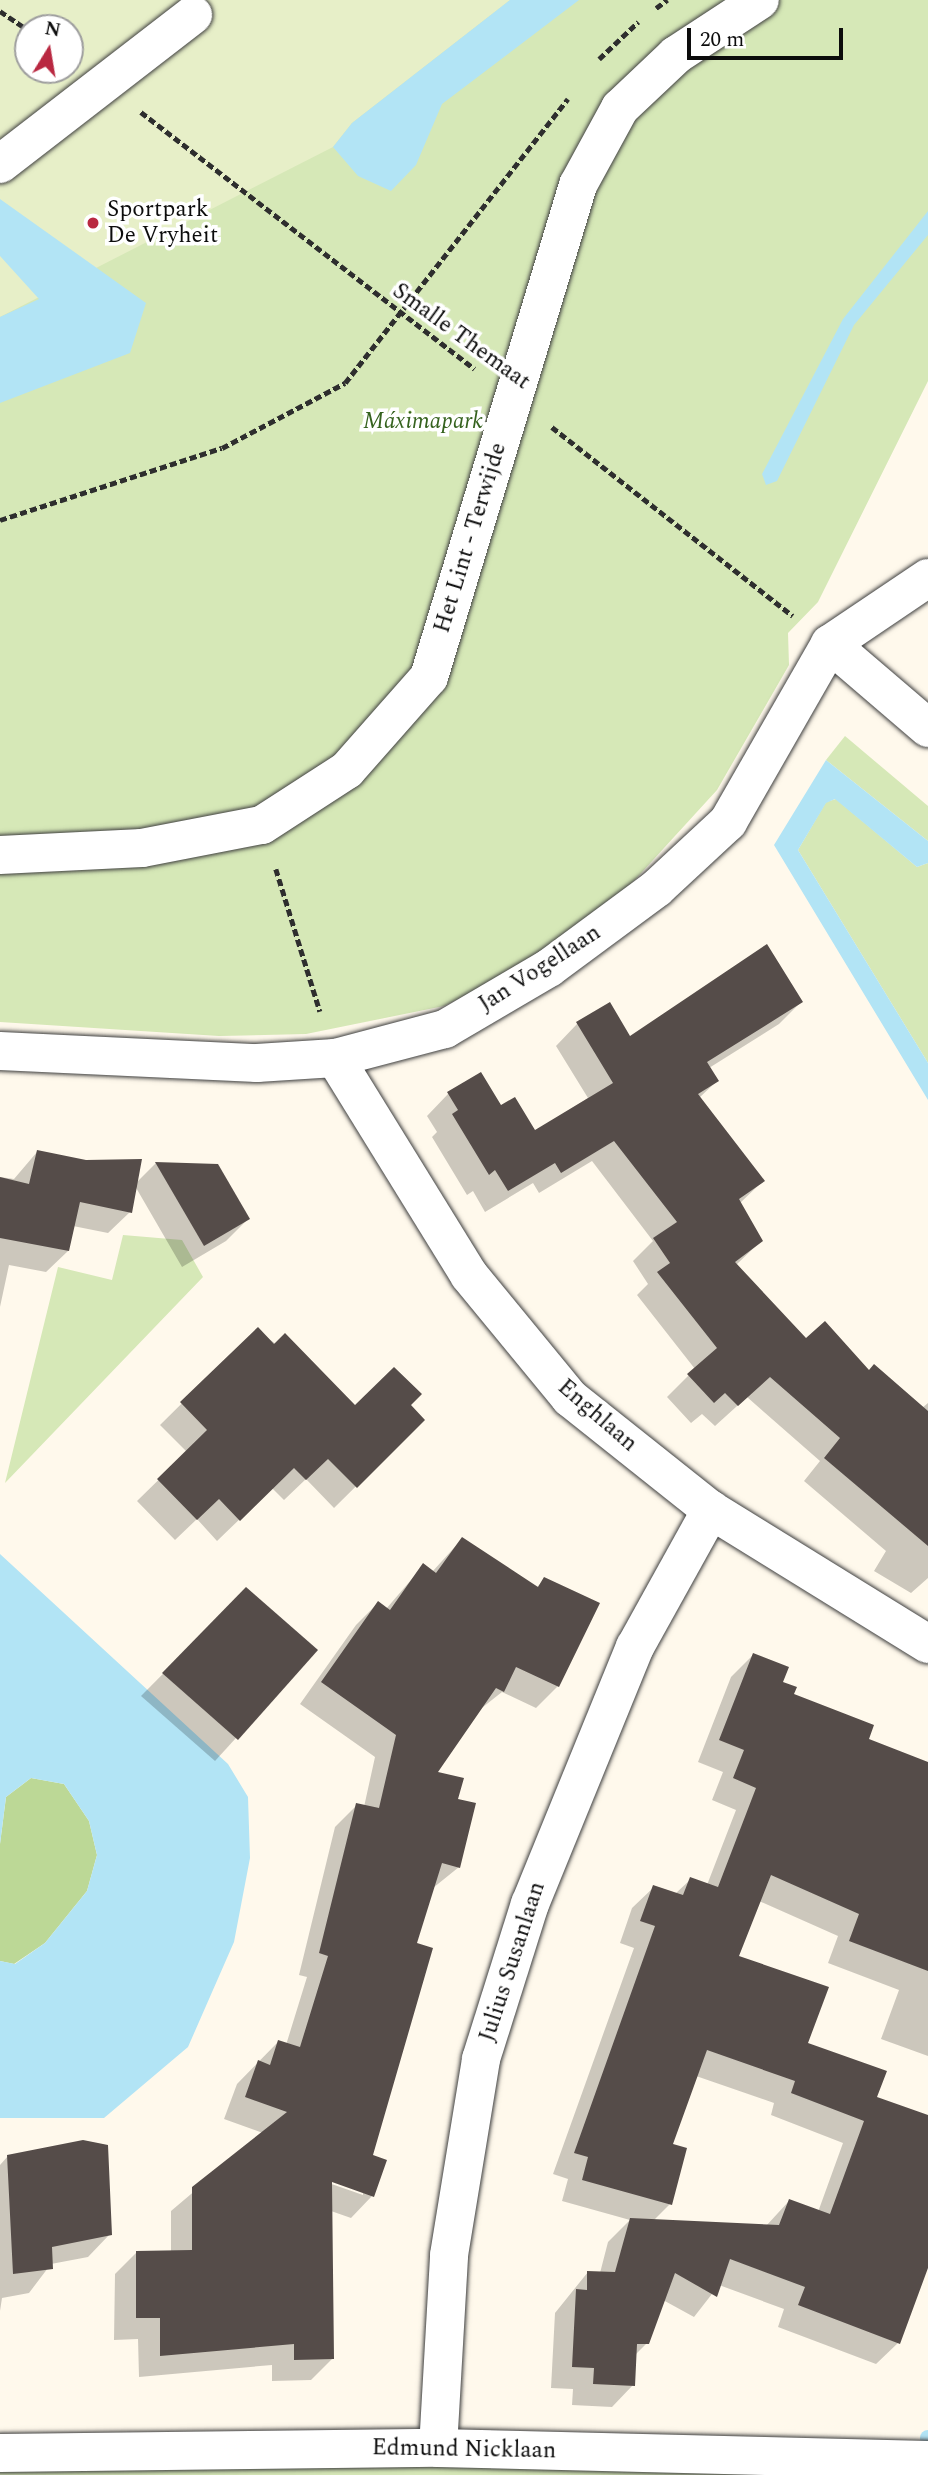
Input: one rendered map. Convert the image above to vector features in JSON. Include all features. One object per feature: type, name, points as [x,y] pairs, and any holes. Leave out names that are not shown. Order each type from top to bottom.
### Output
[{"type":"street","name":"Het Lint - Terwijde","points":[[0,855],[142,848],[262,825],[347,770],[429,677],[578,185],[620,108],[676,55],[760,0]]},
{"type":"street","points":[[0,164],[105,84],[192,5]]},
{"type":"street","name":"Jan Vogellaan","points":[[0,1051],[140,1060],[335,1058],[445,1030],[548,968],[657,888],[728,822],[830,644],[928,578]]},
{"type":"street","points":[[830,644],[928,728]]},
{"type":"street","name":"Enghlaan","points":[[335,1058],[469,1275],[569,1398],[711,1510],[928,1644]]},
{"type":"street","name":"Julius Susanlaan","points":[[438,2448],[449,2255],[481,2059],[530,1904],[635,1647],[711,1510]]},
{"type":"street","name":"Edmund Nicklaan","points":[[0,2453],[438,2448],[928,2460]]},
{"type":"path","points":[[589,72],[614,41],[667,0]]},
{"type":"path","name":"Smalle Themaat","points":[[105,84],[397,313],[513,396],[830,644]]},
{"type":"path","points":[[0,520],[222,448],[345,383],[397,313],[573,93]]},
{"type":"path","points":[[262,825],[335,1058]]},
{"type":"green space","name":"Máximapark","points":[[0,0],[928,0],[928,381],[818,602],[788,633],[789,665],[717,790],[632,883],[517,970],[444,1006],[306,1034],[219,1036],[0,1022]]},
{"type":"green space","name":"Sportpark De Vryheit","points":[[0,0],[510,0],[352,123],[333,147],[0,317]]},
{"type":"green space","points":[[845,736],[928,806],[928,841],[826,760]]},
{"type":"green space","points":[[836,799],[917,867],[928,863],[928,1063],[798,850],[826,802]]},
{"type":"green space","points":[[123,1235],[182,1240],[203,1277],[5,1483],[58,1267],[112,1280]]},
{"type":"green space","points":[[31,1778],[64,1784],[89,1821],[97,1855],[87,1891],[45,1943],[14,1964],[0,1961],[0,1844],[6,1797]]},
{"type":"green space","points":[[438,2461],[926,2475],[0,2475],[0,2468]]},
{"type":"water","points":[[510,0],[579,0],[442,104],[416,165],[391,191],[358,176],[333,147],[352,123]]},
{"type":"water","points":[[0,199],[146,303],[130,353],[0,403],[0,317],[39,299],[0,256]]},
{"type":"water","points":[[928,211],[928,235],[854,325],[777,481],[766,485],[762,474],[843,319]]},
{"type":"water","points":[[826,760],[928,841],[928,863],[917,867],[835,799],[826,803],[798,850],[928,1063],[928,1100],[774,845]]},
{"type":"water","points":[[0,1554],[228,1764],[248,1797],[250,1858],[234,1942],[188,2047],[104,2118],[0,2118],[0,1961],[15,1964],[45,1943],[87,1891],[97,1855],[89,1821],[64,1784],[31,1778],[6,1797],[0,1844]]},
{"type":"building","points":[[767,944],[803,1002],[707,1062],[719,1081],[698,1094],[765,1181],[739,1199],[763,1241],[735,1262],[806,1338],[825,1321],[869,1370],[874,1364],[928,1411],[928,1546],[824,1458],[840,1438],[770,1377],[738,1406],[725,1393],[714,1403],[687,1374],[717,1348],[657,1272],[670,1263],[653,1238],[677,1222],[614,1141],[561,1173],[555,1163],[508,1191],[495,1170],[489,1175],[452,1114],[458,1110],[447,1092],[481,1072],[501,1105],[515,1097],[535,1130],[613,1083],[576,1022],[610,1002],[630,1036]]},
{"type":"building","points":[[37,1150],[86,1160],[142,1159],[132,1213],[80,1202],[69,1251],[0,1238],[0,1177],[29,1184]]},
{"type":"building","points":[[155,1162],[218,1164],[250,1219],[204,1246]]},
{"type":"building","points":[[258,1327],[274,1344],[285,1333],[355,1405],[394,1367],[422,1394],[411,1405],[425,1420],[357,1488],[328,1459],[306,1480],[294,1468],[240,1521],[219,1499],[197,1520],[157,1479],[207,1430],[180,1402]]},
{"type":"building","points":[[462,1537],[538,1587],[544,1577],[600,1603],[559,1687],[516,1667],[504,1692],[496,1688],[438,1772],[464,1778],[458,1799],[476,1803],[460,1868],[442,1863],[417,1943],[433,1948],[373,2155],[387,2160],[374,2197],[332,2182],[334,2359],[294,2360],[294,2344],[160,2356],[160,2318],[136,2318],[136,2251],[192,2250],[192,2187],[287,2112],[245,2097],[258,2060],[270,2065],[278,2040],[300,2047],[328,1956],[319,1953],[356,1803],[379,1808],[396,1735],[321,1682],[378,1601],[390,1610],[423,1563],[436,1573]]},
{"type":"building","points":[[246,1587],[318,1650],[238,1740],[162,1673]]},
{"type":"building","points":[[753,1653],[789,1667],[783,1682],[797,1687],[794,1694],[874,1725],[869,1739],[928,1762],[928,1971],[849,1941],[859,1914],[771,1875],[739,1956],[829,1987],[808,2043],[887,2071],[877,2097],[928,2115],[928,2268],[900,2344],[798,2305],[805,2287],[730,2259],[717,2297],[675,2273],[649,2344],[637,2344],[635,2386],[593,2384],[594,2368],[572,2367],[576,2289],[587,2290],[587,2271],[615,2272],[630,2218],[779,2225],[789,2199],[830,2214],[864,2121],[791,2093],[795,2081],[707,2050],[673,2144],[687,2148],[672,2205],[582,2180],[588,2157],[574,2153],[655,1926],[640,1921],[653,1885],[683,1895],[690,1877],[718,1887],[756,1788],[733,1778],[744,1750],[719,1740]]},
{"type":"building","points":[[83,2140],[108,2145],[112,2235],[52,2247],[53,2269],[13,2274],[7,2155]]},
{"type":"place","name":"Sportpark De Vryheit","points":[[93,223]]}]
